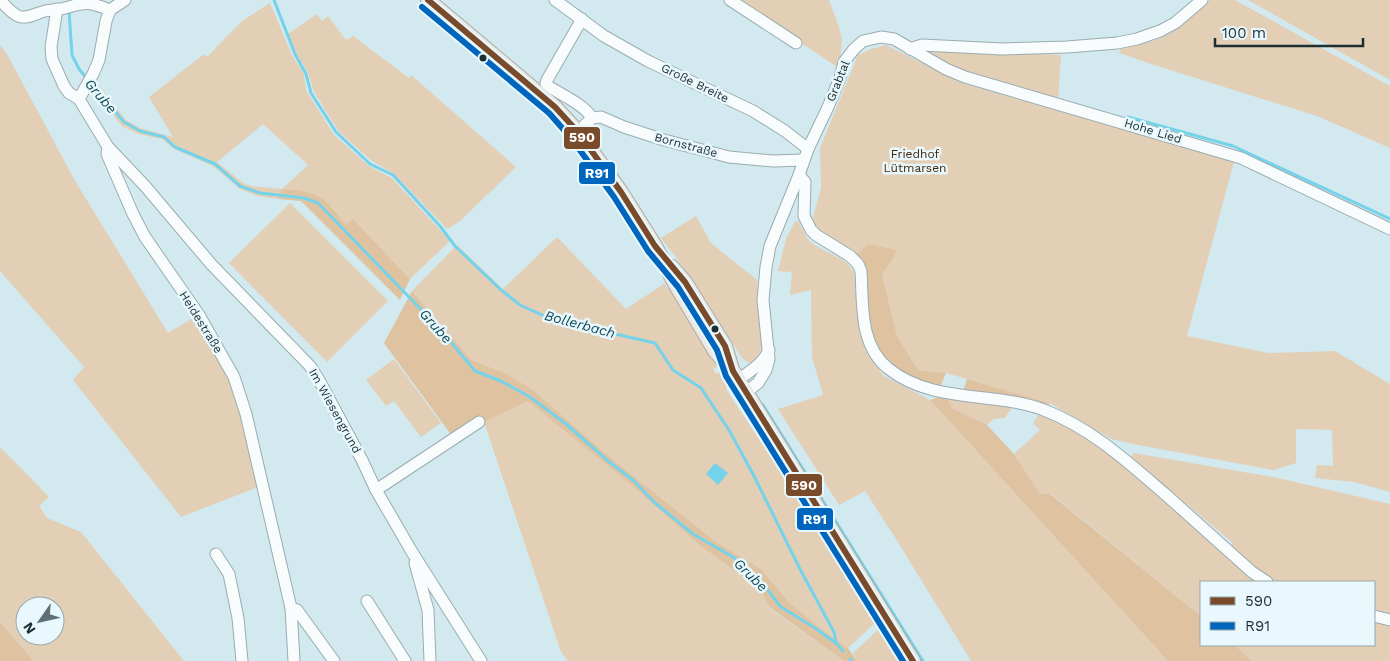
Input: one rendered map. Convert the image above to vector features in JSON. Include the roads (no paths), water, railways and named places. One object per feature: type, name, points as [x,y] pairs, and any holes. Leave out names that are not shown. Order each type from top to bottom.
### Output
[{"type":"main road","points":[[435,2],[555,107],[578,132],[615,184],[655,246],[685,282],[725,346],[735,375],[913,661]]},
{"type":"street","points":[[0,0],[18,16],[25,17],[89,2],[110,10]]},
{"type":"street","points":[[78,99],[86,88],[99,60],[106,21],[110,10],[125,0]]},
{"type":"street","name":"Große Breite","points":[[555,0],[604,36],[648,61],[753,112],[785,131],[808,148]]},
{"type":"street","points":[[730,0],[796,43]]},
{"type":"street","name":"Grabtal","points":[[746,392],[758,384],[766,370],[769,359],[763,300],[770,246],[808,148],[840,78],[844,62],[863,41],[881,37],[894,39],[910,48],[922,45],[1002,49],[1117,43],[1160,31],[1175,23],[1202,0]]},
{"type":"street","name":"Heidestraße","points":[[60,9],[51,47],[52,59],[64,86],[68,93],[78,99],[108,147],[110,161],[132,214],[145,237],[199,315],[234,378],[246,414],[291,608],[294,661]]},
{"type":"street","points":[[578,132],[592,118],[582,108],[553,89],[546,83],[546,80],[582,19]]},
{"type":"street","name":"Hohe Lied","points":[[910,48],[965,78],[1241,158],[1390,229]]},
{"type":"street","name":"Bornstraße","points":[[592,118],[601,118],[664,140],[729,157],[773,161],[803,160]]},
{"type":"street","name":"Im Wiesengrund","points":[[108,147],[145,186],[211,264],[310,366],[362,460],[376,490],[412,552],[481,661]]},
{"type":"street","points":[[799,175],[805,182],[804,216],[811,230],[850,256],[858,264],[861,271],[866,335],[874,352],[889,369],[917,386],[936,392],[1022,404],[1063,418],[1118,453],[1252,572],[1266,581]]},
{"type":"street","points":[[735,375],[750,371],[764,359],[768,350]]},
{"type":"street","points":[[376,490],[479,422]]},
{"type":"street","points":[[412,552],[428,610],[430,661]]},
{"type":"street","points":[[216,554],[229,574],[238,618],[242,661]]},
{"type":"street","points":[[368,601],[405,661]]},
{"type":"street","points":[[291,608],[297,610],[334,661]]},
{"type":"street","points":[[1375,616],[1390,620]]},
{"type":"water","points":[[715,463],[728,473],[718,485],[706,474]]},
{"type":"waterway","name":"Bollerbach","points":[[274,0],[295,54],[306,74],[311,93],[336,132],[370,164],[393,175],[440,226],[455,246],[500,289],[520,305],[553,320],[655,343],[673,370],[701,388],[729,430],[754,476],[801,571],[834,632],[836,643]]},
{"type":"waterway","name":"Grube","points":[[69,11],[72,55],[79,69],[124,122],[140,131],[164,137],[175,147],[215,164],[240,186],[260,193],[304,198],[318,203],[440,329],[475,371],[501,381],[530,397],[566,424],[693,534],[733,557],[759,579],[781,607],[815,628],[837,644],[843,651]]},
{"type":"waterway","points":[[1128,117],[1233,146],[1390,219]]},
{"type":"waterway","points":[[763,405],[923,661]]},
{"type":"waterway","points":[[799,494],[831,545]]},
{"type":"waterway","points":[[836,554],[877,621]]},
{"type":"waterway","points":[[883,629],[903,661]]},
{"type":"park label","name":"Friedhof Lütmarsen","points":[[915,161]]}]
